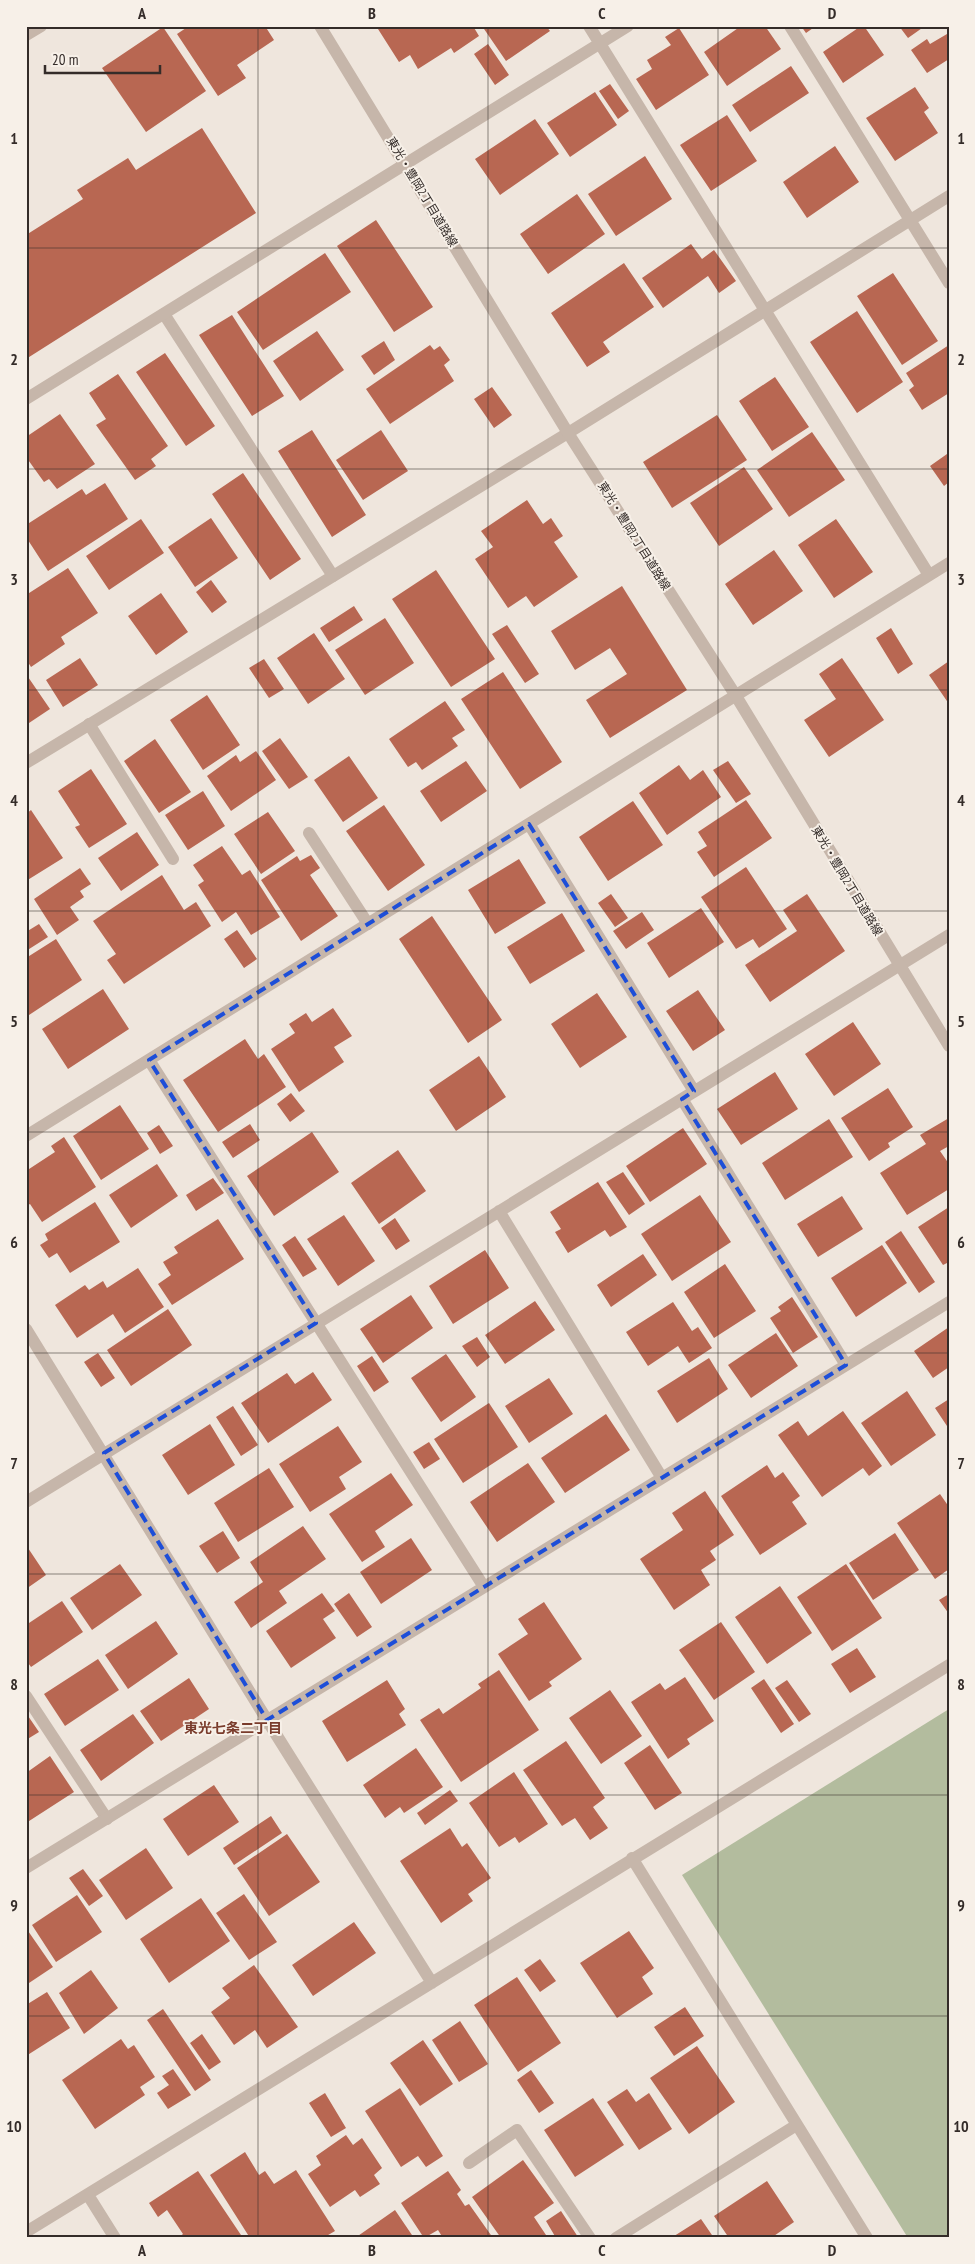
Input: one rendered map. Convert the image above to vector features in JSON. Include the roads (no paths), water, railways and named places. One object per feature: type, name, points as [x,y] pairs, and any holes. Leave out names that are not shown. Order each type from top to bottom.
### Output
[{"type":"street","points":[[26,35],[41,26]]},
{"type":"street","name":"東光・豊岡2丁目道路線","points":[[320,26],[568,433],[736,696],[949,1046]]},
{"type":"street","points":[[589,26],[929,575]]},
{"type":"street","points":[[26,399],[628,26]]},
{"type":"street","points":[[790,26],[949,283]]},
{"type":"street","points":[[26,763],[568,433],[949,196]]},
{"type":"street","points":[[164,314],[333,576]]},
{"type":"street","points":[[26,1136],[949,563]]},
{"type":"street","points":[[89,724],[173,860]]},
{"type":"street","points":[[529,824],[694,1091]]},
{"type":"street","points":[[310,832],[368,924]]},
{"type":"street","points":[[26,1502],[949,935]]},
{"type":"street","points":[[149,1060],[484,1587]]},
{"type":"street","points":[[682,1099],[846,1365]]},
{"type":"street","points":[[499,1211],[662,1478]]},
{"type":"street","points":[[26,1868],[949,1302]]},
{"type":"street","points":[[26,1329],[432,1983]]},
{"type":"street","points":[[26,2232],[949,1665]]},
{"type":"street","points":[[26,1696],[106,1819]]},
{"type":"street","points":[[632,1858],[795,2126],[867,2238]]},
{"type":"street","points":[[616,2238],[795,2126]]},
{"type":"street","points":[[469,2163],[517,2130],[590,2238]]},
{"type":"street","points":[[88,2194],[115,2238]]},
{"type":"district","name":"東光七条二丁目","points":[[233,1728]]}]
